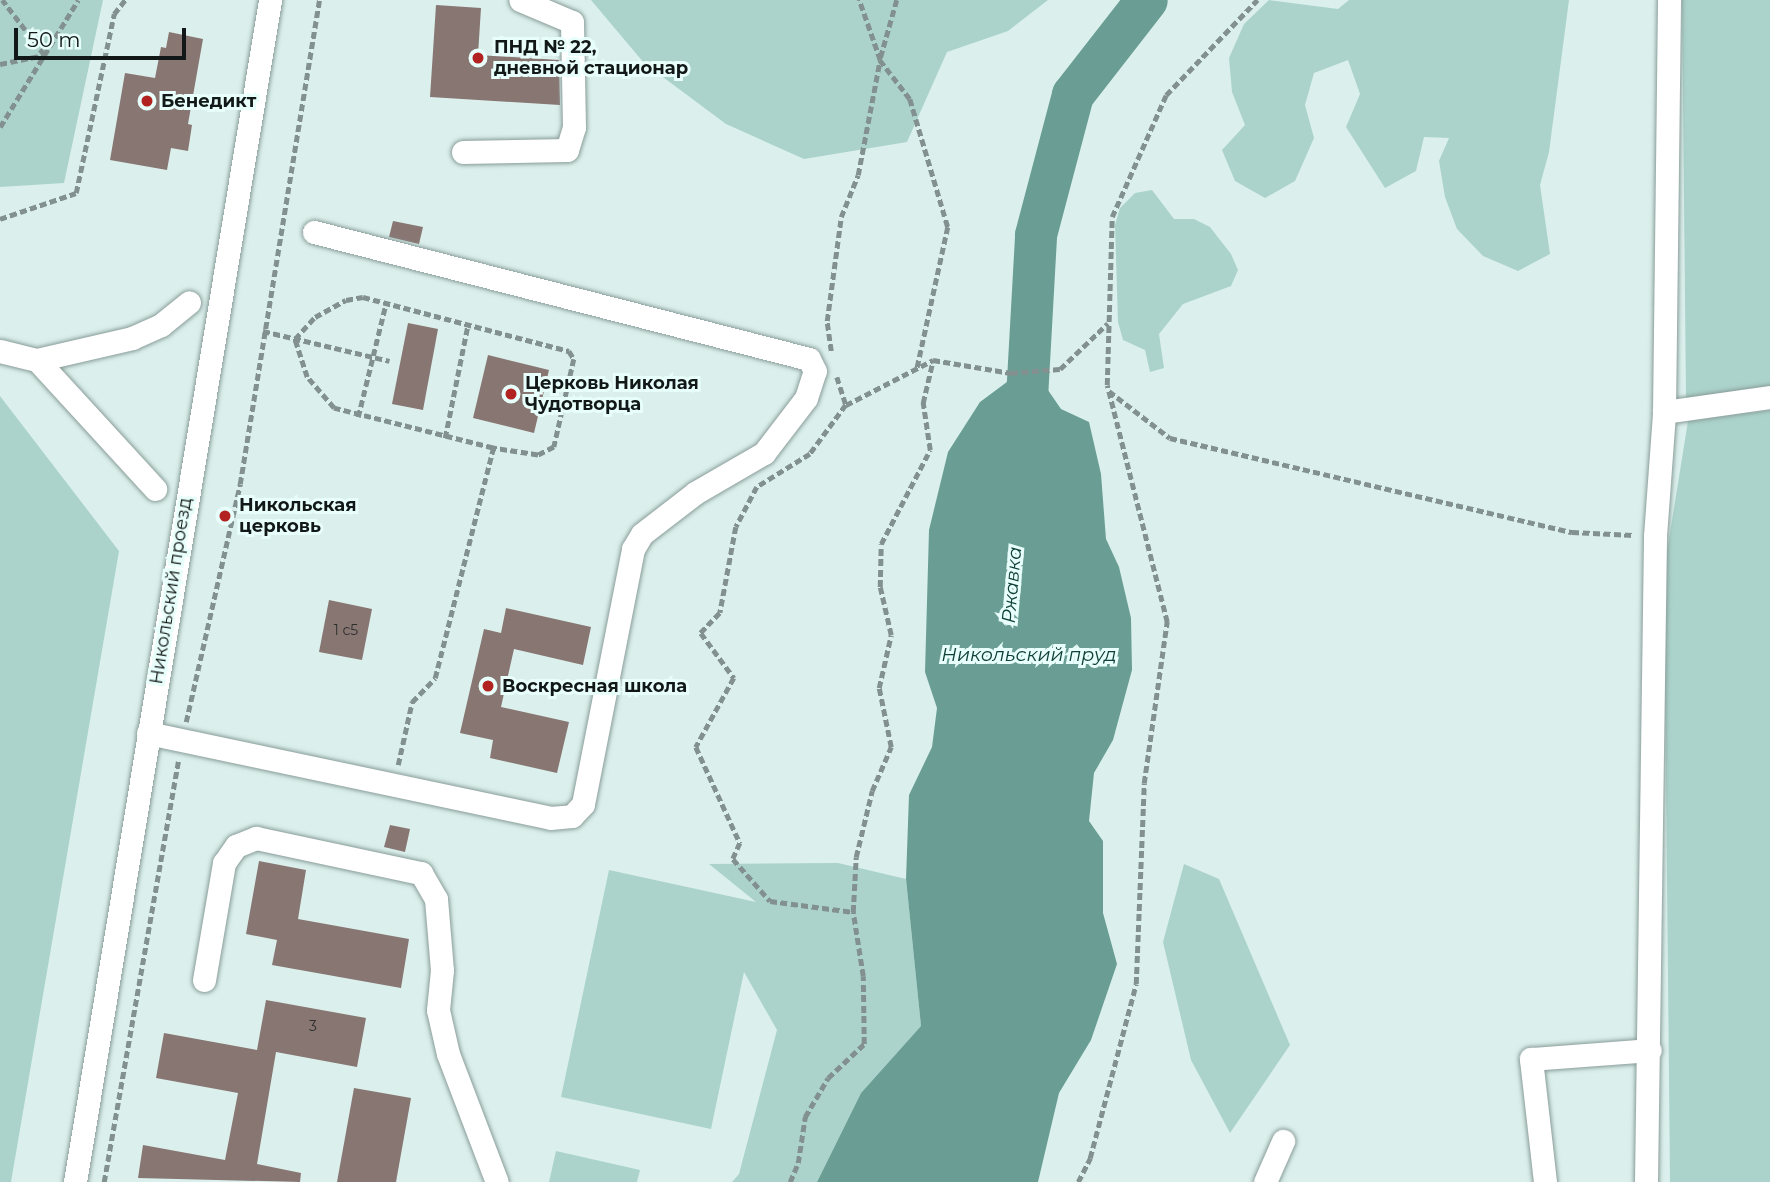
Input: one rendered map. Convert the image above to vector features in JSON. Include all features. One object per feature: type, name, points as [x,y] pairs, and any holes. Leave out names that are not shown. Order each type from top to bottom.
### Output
[{"type":"street","name":"Никольский проезд","points":[[75,1182],[270,0]]},
{"type":"street","points":[[463,152],[567,150],[574,127],[572,22],[520,0]]},
{"type":"street","points":[[1646,1182],[1650,1050],[1655,536],[1664,412],[1669,0]]},
{"type":"street","points":[[148,733],[551,818],[572,816],[583,804],[633,549],[642,534],[695,493],[764,453],[806,398],[815,371],[809,359],[314,232]]},
{"type":"street","points":[[0,351],[37,360],[171,328],[189,302]]},
{"type":"street","points":[[37,360],[155,489]]},
{"type":"street","points":[[1664,412],[1770,397]]},
{"type":"street","points":[[204,979],[223,863],[236,846],[256,838],[421,873],[436,899],[442,970],[438,1010],[448,1054],[497,1182]]},
{"type":"street","points":[[1545,1182],[1531,1059],[1650,1050]]},
{"type":"street","points":[[1265,1182],[1283,1141]]},
{"type":"path","points":[[2,0],[44,55]]},
{"type":"path","points":[[0,127],[78,0]]},
{"type":"path","points":[[0,219],[76,193],[114,14],[125,0]]},
{"type":"path","points":[[104,1182],[181,742],[240,484],[319,0]]},
{"type":"path","points":[[859,0],[880,60],[910,99],[948,227],[918,369]]},
{"type":"path","points":[[833,362],[827,321],[841,217],[858,175],[880,60],[897,0]]},
{"type":"path","points":[[1078,1182],[1090,1158],[1136,984],[1144,783],[1167,622],[1108,390],[1112,217],[1166,95],[1257,0]]},
{"type":"path","points":[[0,64],[44,55]]},
{"type":"path","points":[[363,297],[569,351],[574,359],[554,447],[538,454],[493,448],[358,417],[334,408],[307,377],[295,339],[306,322],[346,300],[363,297]]},
{"type":"path","points":[[358,417],[386,303]]},
{"type":"path","points":[[853,912],[770,901],[733,859],[740,843],[696,747],[734,678],[701,632],[720,613],[736,527],[757,487],[810,454],[846,405],[933,360],[1011,373],[1044,373],[1060,369],[1109,323]]},
{"type":"path","points":[[445,438],[468,324]]},
{"type":"path","points":[[263,331],[390,361]]},
{"type":"path","points":[[790,1182],[798,1163],[805,1117],[828,1078],[864,1044],[863,976],[853,912],[856,857],[872,791],[891,747],[879,688],[891,635],[880,587],[881,544],[930,450],[923,403],[933,360]]},
{"type":"path","points":[[836,373],[846,405]]},
{"type":"path","points":[[1108,390],[1170,438],[1572,532],[1655,536]]},
{"type":"path","points":[[393,786],[412,702],[435,678],[493,448]]},
{"type":"shaded area","points":[[0,0],[103,0],[64,183],[0,187]]},
{"type":"shaded area","points":[[591,0],[1048,0],[1008,31],[947,52],[907,142],[804,159],[726,124],[644,63]]},
{"type":"shaded area","points":[[1269,0],[1338,9],[1349,0],[1569,0],[1549,152],[1540,185],[1550,254],[1518,271],[1483,256],[1457,229],[1445,197],[1439,161],[1449,138],[1424,137],[1416,171],[1385,188],[1346,127],[1360,94],[1348,60],[1314,73],[1305,105],[1314,138],[1295,181],[1265,198],[1235,181],[1222,150],[1245,125],[1232,92],[1229,58],[1244,24]]},
{"type":"shaded area","points":[[1682,0],[1770,0],[1770,388],[1686,399]]},
{"type":"shaded area","points":[[1152,190],[1174,219],[1194,219],[1210,227],[1231,254],[1238,270],[1231,286],[1183,304],[1159,334],[1164,368],[1150,372],[1145,350],[1123,340],[1118,322],[1115,225],[1120,208],[1135,193]]},
{"type":"shaded area","points":[[0,396],[119,551],[11,1182],[0,1182]]},
{"type":"shaded area","points":[[1770,410],[1770,1182],[1670,1182],[1664,570],[1688,421]]},
{"type":"shaded area","points":[[838,863],[906,879],[921,1026],[861,1093],[817,1182],[732,1182],[739,1174],[777,1030],[744,972],[711,1129],[561,1097],[609,870],[756,902],[709,864]]},
{"type":"shaded area","points":[[1184,864],[1219,879],[1290,1045],[1230,1133],[1191,1060],[1163,942]]},
{"type":"shaded area","points":[[556,1151],[640,1170],[637,1182],[549,1182]]},
{"type":"water","name":"Никольский пруд","points":[[1015,376],[1041,380],[1061,409],[1089,422],[1101,474],[1106,539],[1119,567],[1131,618],[1132,670],[1113,740],[1094,773],[1089,821],[1103,841],[1103,913],[1117,964],[1091,1040],[1059,1093],[1038,1182],[817,1182],[861,1093],[921,1026],[906,879],[909,795],[932,747],[937,708],[925,672],[929,530],[948,452],[980,402]]},
{"type":"building","name":"ПНД № 22, дневной стационар","points":[[436,5],[481,8],[478,55],[559,60],[560,105],[430,97]]},
{"type":"building","name":"Бенедикт","points":[[169,32],[203,39],[188,124],[192,125],[188,151],[171,148],[167,170],[110,160],[125,73],[155,78],[161,47],[166,48]]},
{"type":"building","points":[[393,221],[423,227],[419,244],[389,237]]},
{"type":"building","points":[[408,323],[438,329],[423,410],[392,404]]},
{"type":"building","name":"Церковь Николая Чудотворца","points":[[488,355],[549,370],[534,433],[473,418]]},
{"type":"building","points":[[329,600],[372,609],[362,660],[319,652]]},
{"type":"building","name":"Воскресная школа","points":[[506,608],[591,627],[583,665],[514,649],[501,707],[569,722],[557,773],[490,758],[493,740],[460,733],[484,629],[501,633]]},
{"type":"building","points":[[390,825],[410,829],[405,852],[384,847]]},
{"type":"building","points":[[259,861],[306,870],[298,919],[409,939],[401,988],[272,965],[277,940],[246,934]]},
{"type":"building","points":[[266,1000],[366,1018],[357,1067],[276,1052],[257,1164],[301,1173],[300,1182],[138,1178],[143,1145],[225,1160],[238,1093],[156,1078],[164,1033],[257,1050]]},
{"type":"building","points":[[354,1088],[411,1098],[396,1182],[337,1182]]},
{"type":"waterway","name":"Ржавка","points":[[1025,434],[1036,235],[1073,95],[1147,0]]},
{"type":"place","name":"ПНД № 22, дневной стационар","points":[[478,58]]},
{"type":"place","name":"Бенедикт","points":[[147,101]]},
{"type":"place","name":"Церковь Николая Чудотворца","points":[[511,394]]},
{"type":"place","name":"Никольская церковь","points":[[225,516]]},
{"type":"place","name":"Воскресная школа","points":[[488,686]]}]
